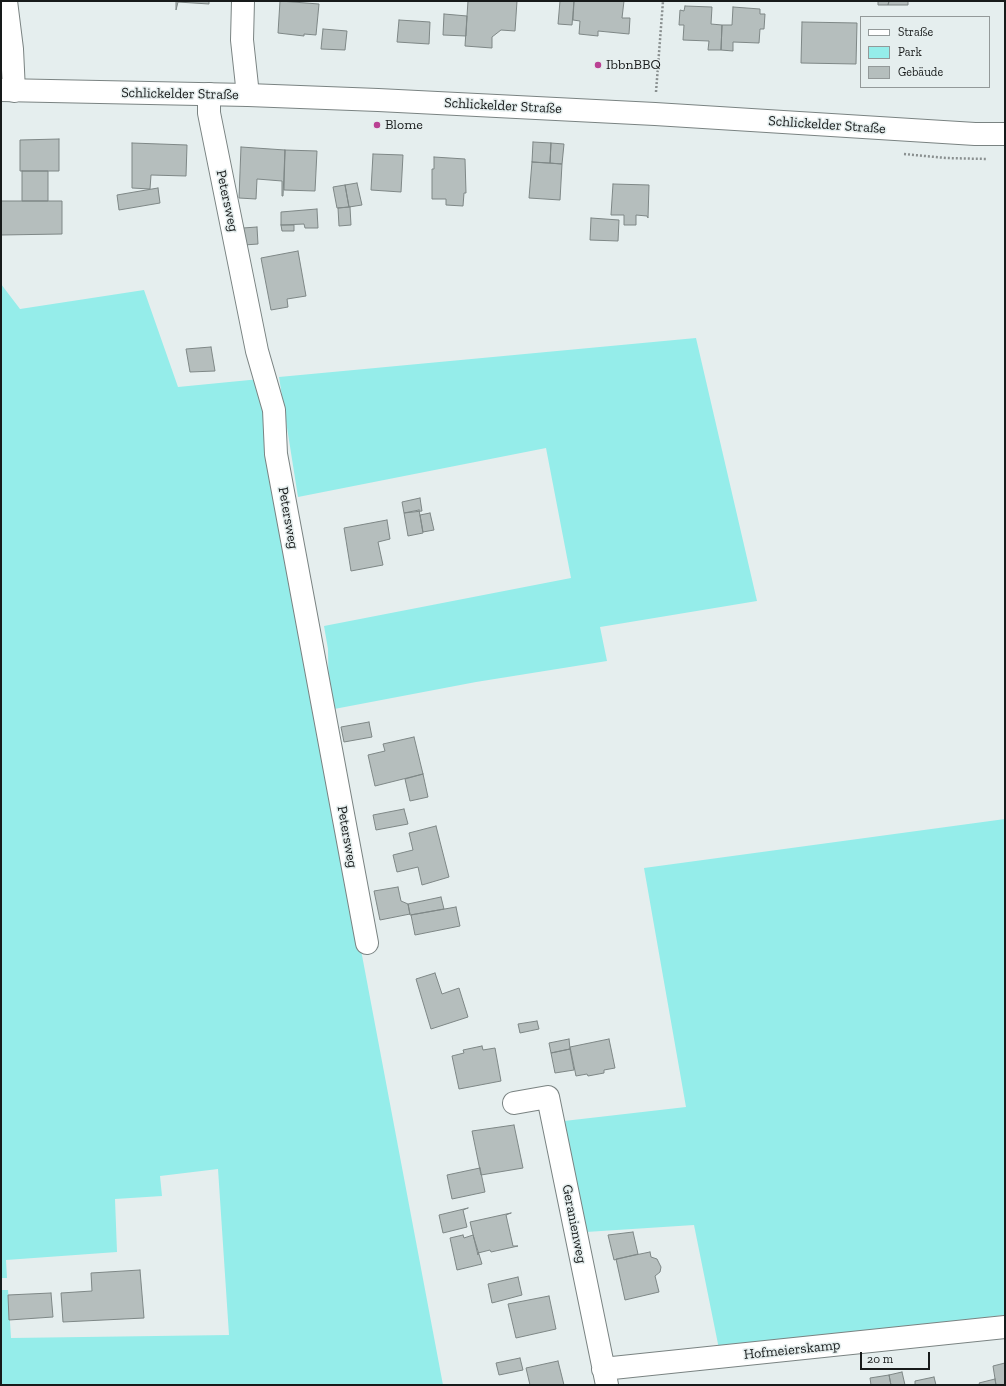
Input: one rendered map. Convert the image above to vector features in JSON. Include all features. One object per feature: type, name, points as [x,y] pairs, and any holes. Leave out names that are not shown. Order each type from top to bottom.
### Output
[{"type":"street","points":[[6,1],[12,49],[8,90]]},
{"type":"street","points":[[243,1],[242,40],[248,95]]},
{"type":"street","name":"Schlickelder Straße","points":[[8,90],[248,95],[655,114],[975,134],[1005,134]]},
{"type":"street","name":"Petersweg","points":[[209,94],[209,113],[257,351],[274,410],[276,454],[366,943]]},
{"type":"street","name":"Geranienweg","points":[[514,1103],[548,1096],[605,1377]]},
{"type":"street","name":"Hofmeierskamp","points":[[605,1377],[1005,1327]]},
{"type":"path","points":[[655,114],[663,1]]},
{"type":"green space","points":[[1,284],[20,309],[144,290],[178,387],[260,379],[335,812],[443,1385],[1,1385],[1,1290],[8,1290],[11,1338],[229,1335],[218,1169],[160,1176],[162,1196],[115,1199],[117,1252],[6,1260],[7,1278],[1,1278]]},
{"type":"green space","points":[[696,338],[757,601],[600,627],[607,661],[476,682],[329,710],[328,649],[324,626],[571,578],[546,448],[298,497],[279,377]]},
{"type":"green space","points":[[1005,819],[1005,1315],[719,1349],[694,1225],[586,1232],[564,1121],[686,1107],[644,868]]},
{"type":"building","points":[[176,1],[209,1],[209,4],[178,2],[176,10]]},
{"type":"building","points":[[280,1],[319,4],[316,35],[304,34],[304,36],[278,33]]},
{"type":"building","points":[[468,1],[517,1],[515,31],[501,30],[492,37],[492,48],[465,46]]},
{"type":"building","points":[[560,1],[574,1],[572,25],[558,24]]},
{"type":"building","points":[[574,1],[624,1],[622,18],[630,18],[629,34],[598,31],[598,36],[579,34],[580,21],[573,20]]},
{"type":"building","points":[[878,1],[889,1],[888,5],[878,5]]},
{"type":"building","points":[[889,1],[908,1],[908,5],[888,5]]},
{"type":"building","points":[[685,6],[712,7],[711,24],[722,25],[721,50],[708,50],[709,41],[683,40],[684,25],[679,25],[680,10],[684,11]]},
{"type":"building","points":[[733,7],[760,9],[760,14],[765,14],[764,29],[760,29],[759,43],[733,42],[733,51],[721,50],[722,25],[732,25]]},
{"type":"building","points":[[444,14],[467,16],[466,36],[443,35]]},
{"type":"building","points":[[399,20],[430,22],[429,44],[397,42]]},
{"type":"building","points":[[802,22],[857,23],[856,64],[801,63]]},
{"type":"building","points":[[323,29],[347,31],[345,50],[321,49]]},
{"type":"building","points":[[59,139],[59,171],[20,171],[20,140]]},
{"type":"building","points":[[533,142],[551,143],[550,163],[532,162]]},
{"type":"building","points":[[132,143],[187,145],[186,176],[151,175],[150,189],[132,188]]},
{"type":"building","points":[[551,143],[564,144],[562,164],[550,163]]},
{"type":"building","points":[[241,147],[285,150],[283,196],[282,181],[257,179],[256,199],[239,198]]},
{"type":"building","points":[[285,150],[317,151],[315,191],[284,190]]},
{"type":"building","points":[[373,154],[403,155],[401,192],[371,190]]},
{"type":"building","points":[[434,157],[465,159],[466,193],[464,193],[463,206],[446,205],[446,199],[432,199],[432,169],[434,169]]},
{"type":"building","points":[[532,162],[562,164],[560,200],[529,198]]},
{"type":"building","points":[[22,171],[48,171],[48,201],[22,201]]},
{"type":"building","points":[[357,183],[362,205],[349,207],[345,185]]},
{"type":"building","points":[[613,184],[649,185],[648,218],[647,216],[636,215],[636,225],[624,225],[624,215],[611,215]]},
{"type":"building","points":[[345,185],[349,207],[337,208],[333,187]]},
{"type":"building","points":[[158,188],[160,203],[119,210],[117,195]]},
{"type":"building","points":[[1,201],[62,201],[62,234],[1,235]]},
{"type":"building","points":[[350,207],[351,225],[339,226],[338,208]]},
{"type":"building","points":[[317,209],[318,228],[305,228],[304,224],[281,225],[281,212]]},
{"type":"building","points":[[591,218],[619,220],[618,241],[590,240]]},
{"type":"building","points":[[281,225],[294,225],[294,231],[282,231]]},
{"type":"building","points":[[257,227],[258,244],[244,245],[243,228]]},
{"type":"building","points":[[298,251],[306,296],[287,299],[288,307],[271,310],[261,258]]},
{"type":"building","points":[[211,347],[215,371],[190,372],[186,349]]},
{"type":"building","points":[[420,498],[422,511],[404,513],[402,502]]},
{"type":"building","points":[[419,510],[423,533],[408,536],[404,513]]},
{"type":"building","points":[[430,513],[434,530],[423,532],[420,515]]},
{"type":"building","points":[[387,520],[390,539],[378,542],[383,565],[351,571],[344,528]]},
{"type":"building","points":[[369,722],[372,737],[344,742],[341,727]]},
{"type":"building","points":[[414,737],[423,774],[375,786],[368,755],[385,751],[383,744]]},
{"type":"building","points":[[423,774],[428,797],[410,801],[405,779]]},
{"type":"building","points":[[404,809],[408,824],[376,830],[373,815]]},
{"type":"building","points":[[436,826],[449,877],[422,885],[418,867],[397,872],[393,855],[413,850],[409,833]]},
{"type":"building","points":[[398,887],[401,901],[408,904],[410,914],[380,920],[374,891]]},
{"type":"building","points":[[441,897],[444,909],[410,915],[408,904]]},
{"type":"building","points":[[456,907],[460,926],[415,935],[411,915]]},
{"type":"building","points":[[435,973],[442,994],[459,988],[468,1017],[431,1029],[416,979]]},
{"type":"building","points":[[537,1021],[539,1029],[520,1033],[518,1024]]},
{"type":"building","points":[[569,1039],[570,1049],[551,1053],[549,1043]]},
{"type":"building","points":[[609,1039],[615,1068],[604,1070],[604,1073],[588,1076],[587,1074],[576,1076],[570,1047]]},
{"type":"building","points":[[482,1046],[483,1050],[495,1048],[501,1081],[459,1089],[452,1056],[464,1053],[463,1050]]},
{"type":"building","points":[[570,1049],[574,1070],[555,1073],[551,1053]]},
{"type":"building","points":[[514,1125],[523,1168],[481,1175],[472,1131]]},
{"type":"building","points":[[480,1168],[485,1192],[452,1199],[447,1175]]},
{"type":"building","points":[[468,1208],[463,1210],[467,1227],[443,1233],[439,1215]]},
{"type":"building","points":[[511,1213],[506,1215],[513,1246],[518,1246],[491,1252],[490,1250],[478,1253],[478,1255],[470,1222]]},
{"type":"building","points":[[633,1232],[638,1254],[614,1260],[608,1235]]},
{"type":"building","points":[[463,1235],[464,1238],[473,1235],[482,1264],[457,1270],[450,1238]]},
{"type":"building","points":[[650,1252],[651,1257],[657,1259],[661,1267],[660,1272],[655,1276],[659,1292],[625,1300],[616,1259]]},
{"type":"building","points":[[140,1270],[144,1318],[63,1322],[61,1293],[92,1291],[91,1273]]},
{"type":"building","points":[[518,1277],[522,1295],[492,1303],[488,1284]]},
{"type":"building","points":[[51,1293],[53,1317],[9,1320],[8,1295]]},
{"type":"building","points":[[549,1296],[556,1329],[516,1338],[508,1304]]},
{"type":"building","points":[[520,1358],[523,1370],[499,1375],[496,1363]]},
{"type":"building","points":[[558,1361],[564,1385],[530,1385],[526,1368]]},
{"type":"building","points":[[1005,1363],[1005,1385],[996,1385],[993,1366]]},
{"type":"building","points":[[902,1372],[905,1385],[891,1385],[889,1375]]},
{"type":"building","points":[[889,1375],[891,1385],[871,1385],[870,1378]]},
{"type":"building","points":[[934,1377],[936,1385],[915,1385],[915,1381]]},
{"type":"building","points":[[995,1379],[996,1385],[980,1385],[979,1383]]},
{"type":"place","name":"IbbnBBQ","points":[[598,65]]},
{"type":"place","name":"Blome","points":[[377,125]]}]
